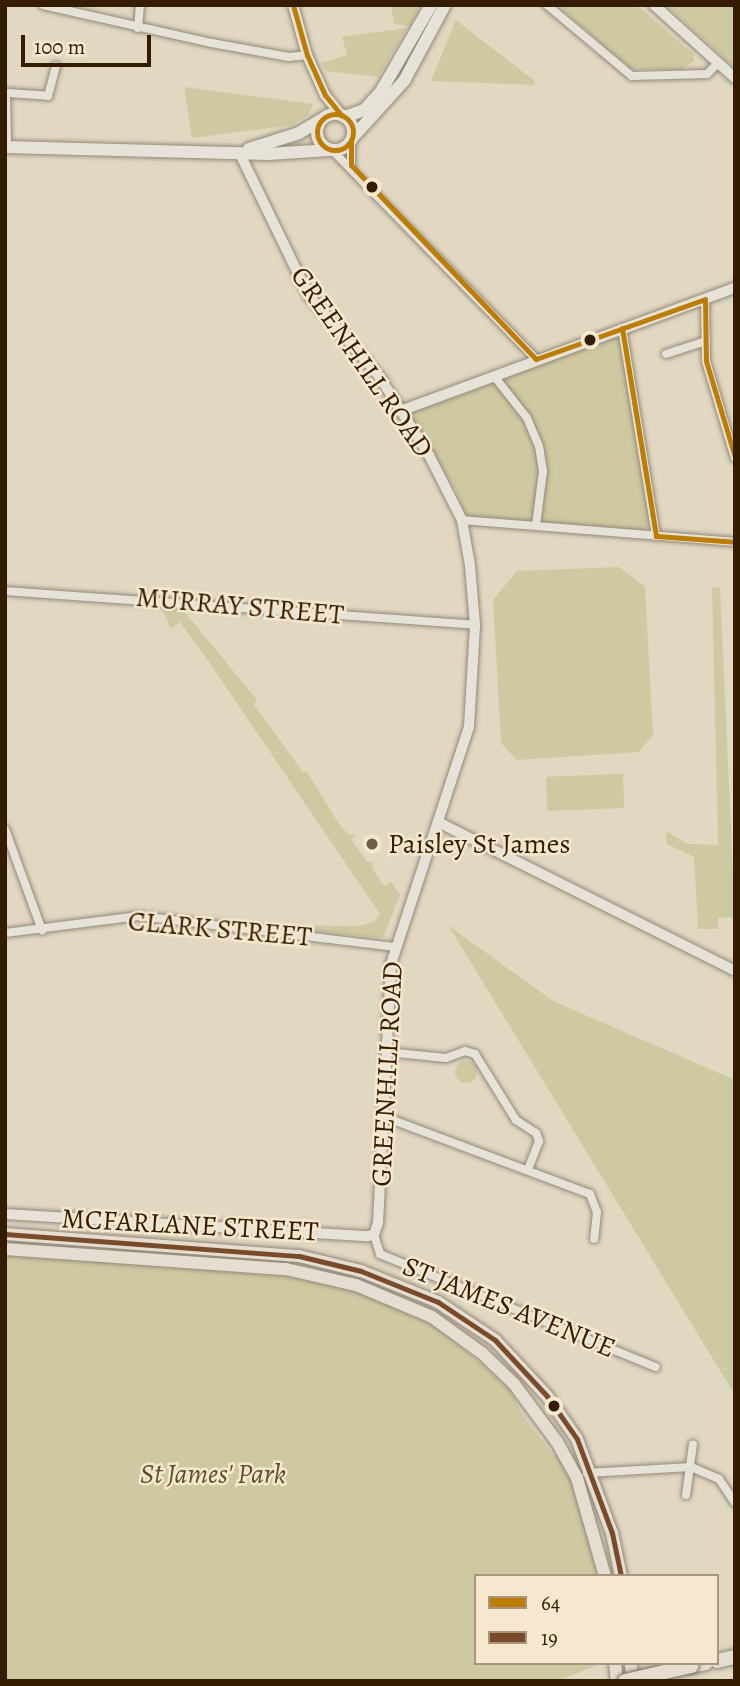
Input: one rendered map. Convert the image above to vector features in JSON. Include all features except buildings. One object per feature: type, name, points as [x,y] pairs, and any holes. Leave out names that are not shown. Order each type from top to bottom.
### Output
[{"type":"highway","points":[[625,1681],[696,1665]]},
{"type":"main road","points":[[239,152],[281,140],[323,119],[364,110],[380,93],[431,5]]},
{"type":"main road","points":[[6,147],[291,154],[331,150],[352,139],[404,81],[445,5]]},
{"type":"main road","points":[[343,116],[352,139]]},
{"type":"main road","points":[[323,119],[318,140],[331,150]]},
{"type":"main road","points":[[5,1234],[278,1253],[389,1281],[439,1302],[495,1340],[547,1396],[577,1439],[591,1471],[620,1574]]},
{"type":"main road","points":[[5,1249],[286,1269],[388,1296],[432,1317],[482,1353],[531,1405],[577,1478],[604,1574]]},
{"type":"street","points":[[43,5],[138,28],[289,57],[307,55]]},
{"type":"street","points":[[138,28],[140,5]]},
{"type":"street","points":[[293,5],[307,55],[325,95],[343,116]]},
{"type":"street","points":[[547,5],[614,66],[632,76],[707,74],[717,64]]},
{"type":"street","points":[[653,5],[735,78]]},
{"type":"street","points":[[6,147],[7,93],[48,96],[56,66]]},
{"type":"street","points":[[323,119],[325,95]]},
{"type":"street","points":[[351,166],[352,139]]},
{"type":"street","points":[[331,150],[351,166],[536,359]]},
{"type":"street","name":"GREENHILL ROAD","points":[[239,152],[248,179],[309,296],[379,376],[462,520],[475,625],[470,727],[394,947],[382,1116],[379,1223],[374,1235]]},
{"type":"street","points":[[400,411],[735,288]]},
{"type":"street","points":[[705,299],[706,361],[735,458]]},
{"type":"street","points":[[622,328],[656,536]]},
{"type":"street","points":[[666,354],[706,341]]},
{"type":"street","points":[[495,376],[527,418],[539,446],[542,471],[536,526]]},
{"type":"street","points":[[462,520],[735,542]]},
{"type":"street","name":"MURRAY STREET","points":[[5,591],[475,625]]},
{"type":"street","points":[[438,822],[735,971]]},
{"type":"street","points":[[5,829],[42,930]]},
{"type":"street","name":"CLARK STREET","points":[[5,933],[139,916],[394,947]]},
{"type":"street","points":[[387,1052],[446,1058],[465,1051],[475,1054],[516,1120],[536,1133],[539,1141],[528,1170]]},
{"type":"street","points":[[382,1116],[590,1194],[597,1212],[594,1240]]},
{"type":"street","name":"MCFARLANE STREET","points":[[5,1214],[374,1235]]},
{"type":"street","name":"ST JAMES AVENUE","points":[[374,1235],[380,1254],[656,1367]]},
{"type":"street","points":[[686,1495],[693,1444]]},
{"type":"street","points":[[577,1478],[591,1471],[691,1467],[719,1479],[735,1503]]},
{"type":"green space","points":[[391,5],[421,5],[410,26],[394,24]]},
{"type":"green space","points":[[557,5],[637,5],[694,55],[694,61],[680,70],[631,69]]},
{"type":"green space","points":[[666,5],[735,5],[735,68],[733,66]]},
{"type":"green space","points":[[456,20],[535,81],[534,85],[431,81]]},
{"type":"green space","points":[[407,28],[378,77],[326,71],[321,63],[347,55],[342,37]]},
{"type":"green space","points":[[184,87],[313,104],[309,114],[293,125],[192,138]]},
{"type":"green space","points":[[619,335],[649,524],[644,532],[464,517],[459,495],[407,413]]},
{"type":"green space","points":[[619,567],[645,586],[653,735],[639,752],[517,760],[501,743],[493,600],[517,571]]},
{"type":"green space","points":[[712,587],[720,588],[735,917],[718,918],[718,929],[698,929],[694,857],[667,844],[666,831],[688,844],[718,845]]},
{"type":"green space","points":[[160,604],[179,605],[257,700],[254,705],[303,772],[307,772],[337,821],[348,834],[356,836],[351,839],[367,862],[373,862],[372,868],[384,886],[391,882],[400,895],[383,938],[252,925],[359,926],[374,922],[380,914],[209,662],[180,622],[171,629]]},
{"type":"green space","points":[[623,774],[624,808],[547,811],[546,777]]},
{"type":"green space","points":[[448,925],[553,1001],[735,1080],[735,1395]]},
{"type":"green space","points":[[466,1061],[474,1064],[477,1072],[474,1080],[466,1083],[458,1080],[455,1072],[458,1064]]},
{"type":"green space","name":"St James' Park","points":[[5,1254],[309,1278],[342,1286],[430,1321],[510,1388],[521,1413],[553,1455],[558,1454],[578,1495],[597,1574],[474,1574],[474,1665],[598,1665],[557,1681],[5,1681]]},
{"type":"transit line","name":"64","points":[[293,5],[307,55],[325,95],[341,115]]},
{"type":"transit line","name":"64","points":[[335,114],[348,119],[353,132],[348,145],[335,150],[322,145],[317,132],[322,119],[335,114]]},
{"type":"transit line","name":"64","points":[[351,142],[351,165],[536,359]]},
{"type":"transit line","name":"64","points":[[536,359],[705,299],[706,361],[735,457]]},
{"type":"transit line","name":"64","points":[[622,328],[656,536],[735,542]]},
{"type":"transit line","name":"19","points":[[5,1234],[299,1256],[361,1271],[438,1302],[495,1340],[547,1396],[577,1439],[612,1533],[621,1574]]},
{"type":"place","name":"Paisley St James","points":[[372,844]]}]
